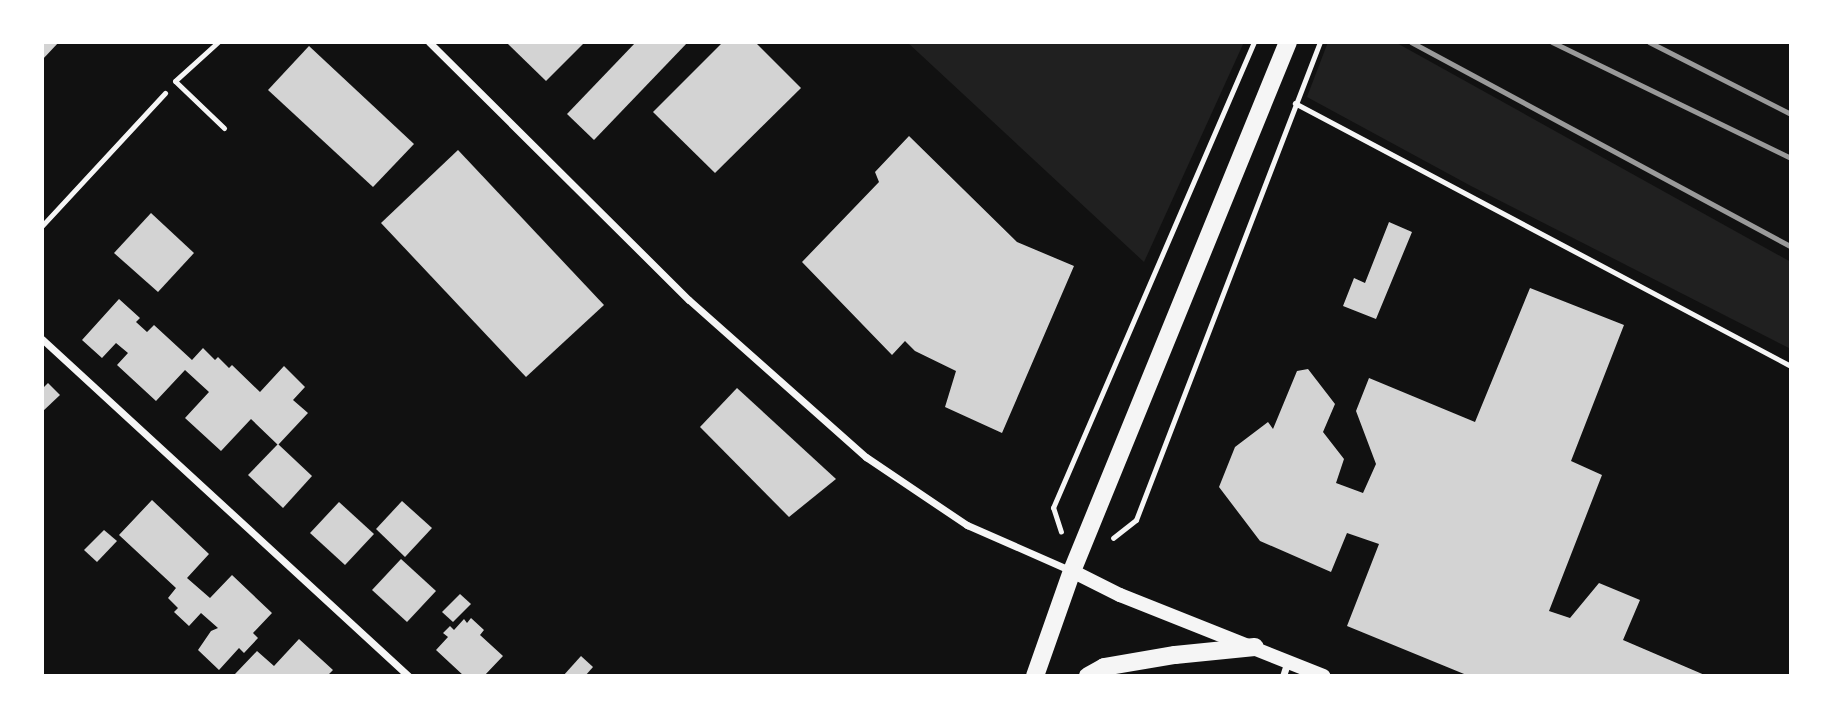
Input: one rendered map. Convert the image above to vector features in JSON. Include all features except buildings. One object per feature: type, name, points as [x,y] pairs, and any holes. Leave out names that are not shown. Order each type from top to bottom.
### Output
[{"type":"main road","points":[[1035,676],[1072,571],[1288,43]]},
{"type":"main road","points":[[1072,571],[1120,594],[1324,676]]},
{"type":"main road","points":[[1088,676],[1104,667],[1175,655],[1255,647]]},
{"type":"street","points":[[429,42],[673,285],[866,457],[967,525],[1072,571]]},
{"type":"street","points":[[42,339],[409,676]]},
{"type":"street","points":[[1283,676],[1288,661]]},
{"type":"lane","points":[[218,42],[175,81],[224,128]]},
{"type":"path","points":[[1072,571],[1053,508],[1254,42]]},
{"type":"path","points":[[1104,546],[1136,520],[1320,42]]},
{"type":"path","points":[[42,226],[175,81]]},
{"type":"path","points":[[1296,103],[1791,366]]},
{"type":"shaded area","points":[[907,42],[1244,42],[1144,262]]},
{"type":"shaded area","points":[[1328,42],[1395,42],[1791,262],[1791,349],[1471,186],[1307,97]]},
{"type":"railway","points":[[1411,42],[1791,247]]},
{"type":"railway","points":[[1552,42],[1791,158]]},
{"type":"railway","points":[[1649,42],[1791,114]]}]
